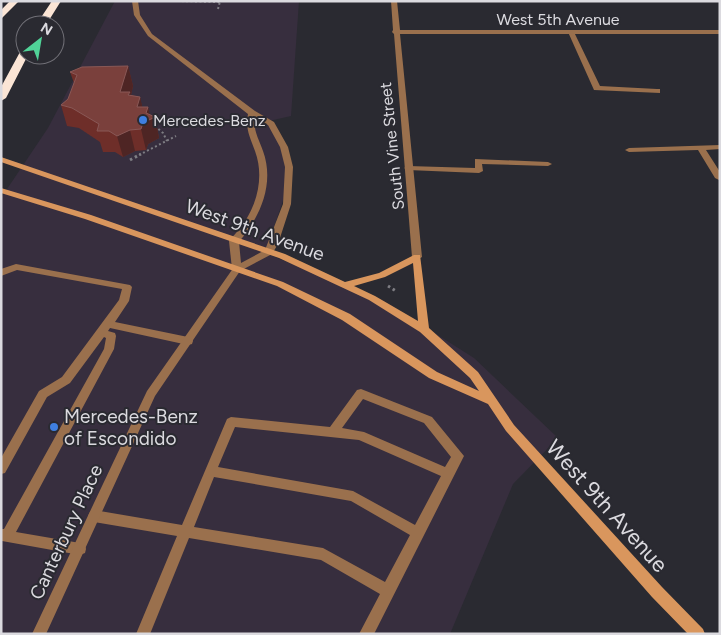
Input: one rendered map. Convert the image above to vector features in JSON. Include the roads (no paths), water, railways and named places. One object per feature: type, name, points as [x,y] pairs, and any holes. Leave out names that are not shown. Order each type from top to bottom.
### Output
[{"type":"highway","points":[[1,16],[15,1]]},
{"type":"highway","points":[[48,15],[57,1]]},
{"type":"highway","points":[[1,98],[18,65]]},
{"type":"main road","name":"West 9th Avenue","points":[[1,159],[269,252],[372,298],[424,329],[474,375],[510,428],[657,592],[698,634]]},
{"type":"main road","points":[[1,190],[94,219],[280,284],[346,317],[433,375],[492,401]]},
{"type":"main road","points":[[345,285],[382,275],[417,257],[424,329]]},
{"type":"street","points":[[135,1],[137,15],[150,35],[252,113],[271,124],[284,146],[289,167],[287,204],[269,252],[237,269],[234,241],[242,233],[258,208],[264,183],[261,157],[248,127],[252,113]]},
{"type":"street","name":"South Vine Street","points":[[394,1],[395,32],[417,257]]},
{"type":"street","name":"West 5th Avenue","points":[[395,32],[720,32]]},
{"type":"street","points":[[571,32],[598,88],[657,91]]},
{"type":"street","points":[[701,148],[719,178]]},
{"type":"street","points":[[630,150],[720,148]]},
{"type":"street","points":[[408,168],[479,171],[478,161],[548,164]]},
{"type":"street","points":[[1,273],[16,267],[126,287],[124,301],[66,380],[42,394],[1,469]]},
{"type":"street","name":"Canterbury Place","points":[[39,634],[151,394],[237,269]]},
{"type":"street","points":[[105,328],[188,342]]},
{"type":"street","points":[[80,549],[4,536],[109,349],[111,336],[105,328]]},
{"type":"street","points":[[333,432],[361,393],[428,420],[458,456],[366,634]]},
{"type":"street","points":[[143,634],[231,422],[360,435],[448,474]]},
{"type":"street","points":[[211,471],[354,496],[418,533]]},
{"type":"street","points":[[94,516],[323,554],[388,591]]},
{"type":"place","name":"Mercedes-Benz","points":[[143,120]]},
{"type":"place","name":"Mercedes-Benz of Escondido","points":[[54,427]]}]
